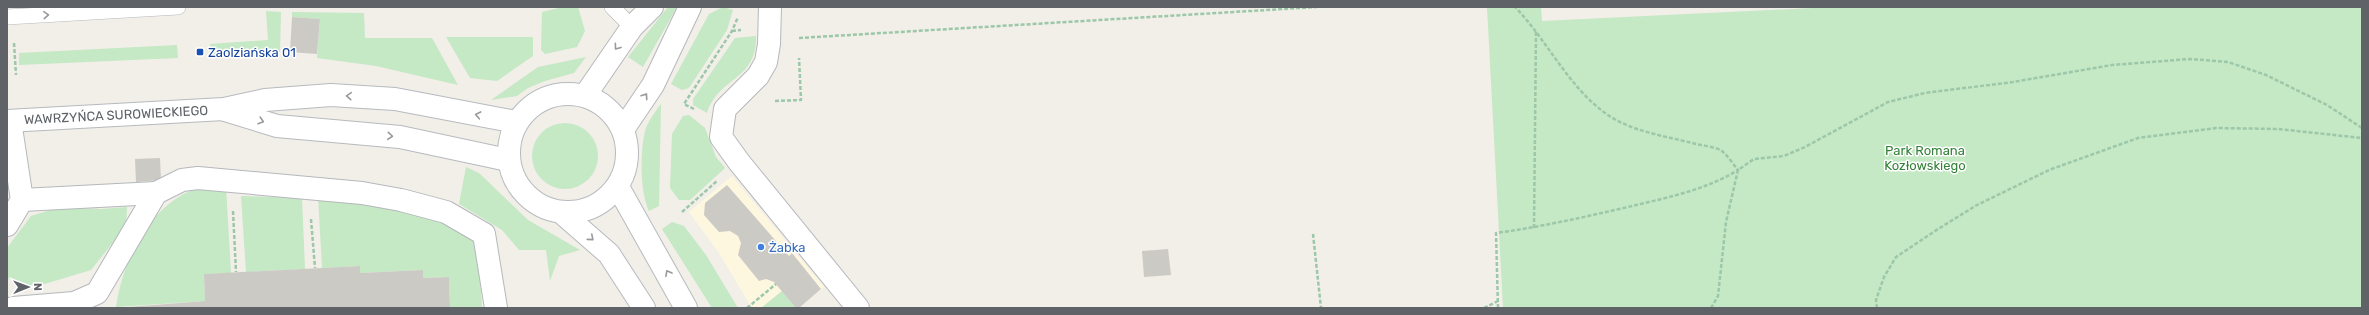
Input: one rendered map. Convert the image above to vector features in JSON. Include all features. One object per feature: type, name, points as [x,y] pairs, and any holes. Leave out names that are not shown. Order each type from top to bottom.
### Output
[{"type":"street","points":[[586,94],[632,26],[652,7]]},
{"type":"street","points":[[624,128],[653,85],[690,7]]},
{"type":"street","points":[[770,7],[769,44],[766,62],[758,76],[725,108],[721,137],[739,162],[858,308]]},
{"type":"street","points":[[562,213],[594,207],[618,187],[627,169],[629,148],[624,128],[608,107],[586,94],[546,96],[516,122],[509,141],[508,160],[518,186],[537,204],[562,213],[610,254],[644,308]]},
{"type":"street","name":"WAWRZYŃCA SUROWIECKIEGO","points":[[8,121],[224,109],[265,100],[331,95],[395,99],[516,122]]},
{"type":"street","name":"WAWRZYŃCA SUROWIECKIEGO","points":[[224,109],[277,126],[400,137],[508,160]]},
{"type":"street","points":[[7,225],[22,200],[8,121]]},
{"type":"street","points":[[22,200],[156,193],[182,180],[232,181],[309,188],[401,200],[446,212],[484,234],[496,308]]},
{"type":"street","points":[[618,187],[686,308]]},
{"type":"street","points":[[13,308],[74,303],[97,293],[156,193]]},
{"type":"lane","points":[[7,17],[178,7]]},
{"type":"lane","points":[[612,7],[632,26]]},
{"type":"path","points":[[798,38],[1317,7]]},
{"type":"path","points":[[1515,7],[1536,30],[1561,67],[1589,99],[1605,113],[1624,124],[1646,132],[1722,150],[1738,170]]},
{"type":"path","points":[[722,124],[684,104],[732,31],[740,13]]},
{"type":"path","points":[[1534,228],[1536,30]]},
{"type":"path","points":[[14,53],[16,75]]},
{"type":"path","points":[[1498,308],[1496,233],[1534,228],[1662,199],[1721,180],[1754,160],[1784,156],[1805,147],[1888,102],[1925,93],[2013,82],[2112,65],[2190,59],[2228,62],[2266,75],[2328,105],[2362,128]]},
{"type":"path","points":[[1877,308],[1876,300],[1884,277],[1896,257],[1938,229],[1977,205],[2048,170],[2138,138],[2216,128],[2278,129],[2362,138]]},
{"type":"path","points":[[1711,308],[1718,296],[1726,222],[1738,170]]},
{"type":"path","points":[[232,181],[236,272]]},
{"type":"path","points":[[309,188],[314,268]]},
{"type":"path","points":[[1313,234],[1321,308]]},
{"type":"path","points":[[747,308],[776,284]]},
{"type":"path","points":[[1484,308],[1498,301]]},
{"type":"shaded area","points":[[732,176],[824,287],[799,308],[782,291],[761,308],[752,308],[719,253],[689,212]]},
{"type":"green space","points":[[563,7],[578,7],[585,31],[577,47],[545,54],[541,50],[542,12]]},
{"type":"green space","points":[[668,7],[677,7],[643,67],[628,57]]},
{"type":"green space","points":[[723,7],[733,10],[727,30],[689,88],[682,90],[671,84],[709,14]]},
{"type":"green space","name":"Park Romana Kozłowskiego","points":[[1487,7],[1541,7],[1542,21],[1833,7],[2362,7],[2362,308],[1503,308]]},
{"type":"green space","points":[[266,11],[281,12],[280,52],[211,54],[210,44],[268,40]]},
{"type":"green space","points":[[292,12],[364,13],[365,38],[432,38],[458,85],[376,66],[317,58],[320,19],[292,17]]},
{"type":"green space","points":[[756,36],[755,51],[750,62],[744,70],[720,92],[713,101],[707,113],[693,105],[693,99],[735,38]]},
{"type":"green space","points":[[446,37],[533,37],[533,56],[497,81],[470,78]]},
{"type":"green space","points":[[177,45],[178,58],[19,65],[19,53]]},
{"type":"green space","points":[[586,57],[574,73],[545,81],[528,88],[517,96],[491,100],[538,67]]},
{"type":"green space","points":[[661,104],[659,206],[649,211],[642,183],[643,140],[648,124]]},
{"type":"green space","points":[[689,115],[705,128],[716,157],[725,168],[690,200],[679,200],[670,188],[672,134],[683,116]]},
{"type":"green space","points":[[558,123],[572,123],[584,128],[593,137],[598,149],[596,169],[589,180],[572,189],[558,189],[546,184],[537,175],[532,163],[532,149],[537,137],[546,128]]},
{"type":"green space","points":[[466,167],[479,173],[528,220],[580,250],[559,256],[550,281],[546,250],[519,250],[502,230],[459,204]]},
{"type":"green space","points":[[226,187],[231,273],[204,274],[205,301],[116,307],[124,272],[131,255],[139,239],[162,210],[176,199],[192,190]]},
{"type":"green space","points":[[241,196],[302,198],[305,269],[246,272]]},
{"type":"green space","points":[[318,196],[399,210],[446,224],[478,243],[482,308],[450,308],[449,277],[423,278],[423,270],[360,273],[360,266],[322,268]]},
{"type":"green space","points":[[60,207],[101,209],[127,207],[126,226],[91,270],[38,286],[14,283],[7,277],[7,248],[31,216]]},
{"type":"green space","points":[[672,222],[684,226],[706,255],[738,308],[712,308],[662,229]]},
{"type":"green space","points":[[782,291],[796,308],[761,308]]},
{"type":"building","points":[[292,17],[320,19],[317,54],[290,52]]},
{"type":"building","points":[[160,158],[161,180],[136,182],[135,159]]},
{"type":"building","name":"Żabka","points":[[727,185],[789,256],[792,253],[821,289],[799,308],[796,308],[774,282],[766,279],[759,281],[738,255],[741,243],[738,236],[730,231],[719,232],[704,215],[705,203]]},
{"type":"building","points":[[1168,249],[1171,275],[1144,277],[1142,251]]},
{"type":"building","points":[[360,266],[360,273],[423,270],[423,278],[449,277],[450,308],[116,308],[205,301],[204,274]]},
{"type":"place","name":"Zaolziańska 01","points":[[200,52]]},
{"type":"place","name":"Żabka","points":[[761,247]]}]
